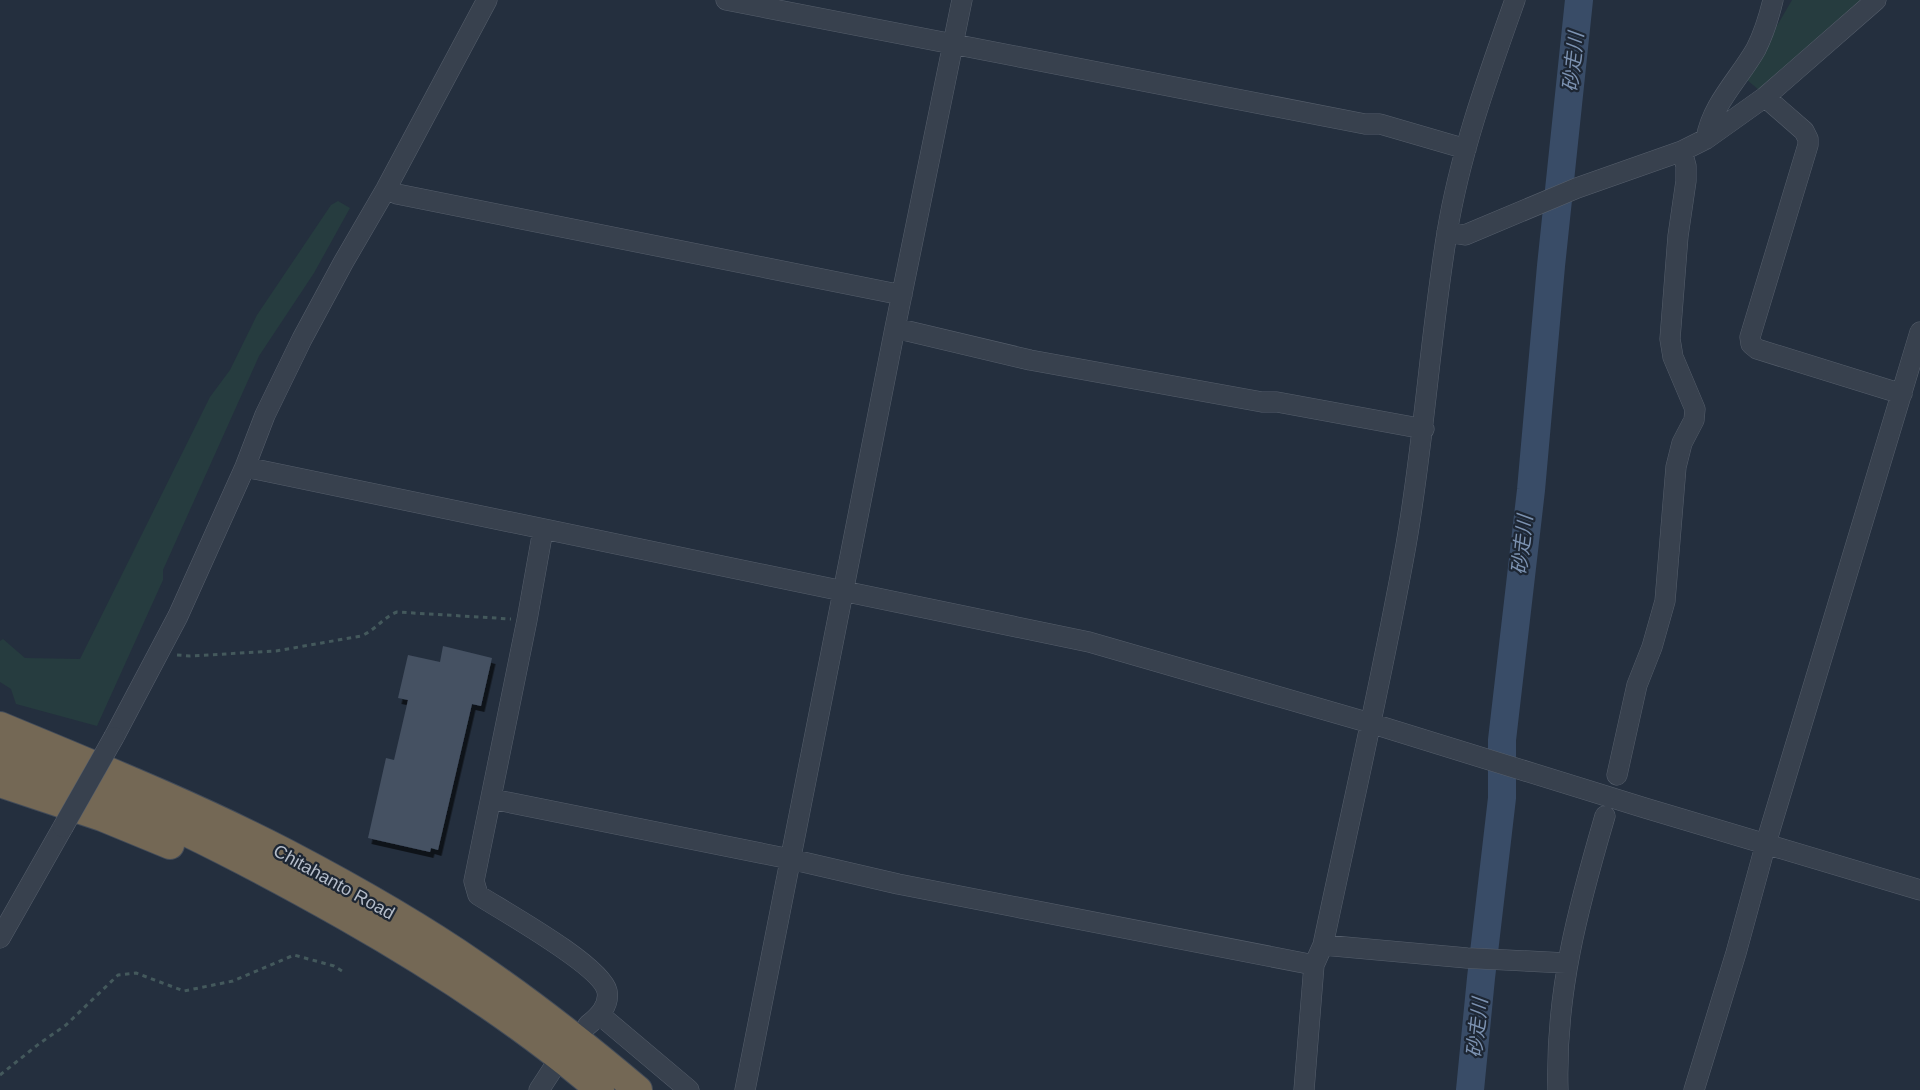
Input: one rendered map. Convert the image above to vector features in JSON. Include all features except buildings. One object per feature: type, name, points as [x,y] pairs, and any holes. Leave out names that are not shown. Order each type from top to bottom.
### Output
[{"type":"highway","name":"Chitahanto Road","points":[[0,726],[120,776],[286,853],[476,965],[537,1009],[638,1090]]},
{"type":"highway","name":"Chitahanto Road","points":[[0,754],[108,796],[279,878],[462,986],[522,1028],[600,1090]]},
{"type":"highway","points":[[0,783],[102,817],[241,873],[320,912],[354,921]]},
{"type":"street","points":[[0,938],[161,649],[178,616],[245,467],[265,416],[302,339],[386,189],[487,0]]},
{"type":"street","points":[[726,0],[1365,124],[1380,124],[1466,149]]},
{"type":"street","points":[[745,1090],[962,0]]},
{"type":"street","points":[[1304,1090],[1314,965],[1323,945],[1406,545],[1424,429],[1447,232],[1466,149],[1515,0]]},
{"type":"street","points":[[1706,139],[1709,124],[1718,105],[1755,50],[1763,34],[1773,0]]},
{"type":"street","points":[[1447,232],[1464,235],[1577,188],[1682,152],[1706,139],[1765,97],[1876,0]]},
{"type":"street","points":[[1765,97],[1804,131],[1808,145],[1750,336],[1751,344],[1757,349],[1902,393]]},
{"type":"street","points":[[1617,775],[1637,686],[1652,647],[1665,600],[1676,467],[1682,443],[1694,420],[1695,408],[1673,357],[1670,339],[1678,236],[1686,181],[1686,166],[1682,152]]},
{"type":"street","points":[[386,189],[397,194],[902,295]]},
{"type":"street","points":[[895,328],[1030,360],[1424,429]]},
{"type":"street","points":[[1694,1090],[1920,332]]},
{"type":"street","points":[[245,467],[543,530],[843,589],[1089,642],[1370,723],[1920,890]]},
{"type":"street","points":[[543,530],[492,799],[474,881],[478,895],[569,952],[596,974],[608,993],[607,1003],[594,1020],[689,1090]]},
{"type":"street","points":[[492,799],[790,859],[910,886],[1314,965]]},
{"type":"street","points":[[1558,1090],[1557,1054],[1566,963],[1578,908],[1605,816]]},
{"type":"street","points":[[1323,945],[1566,963]]},
{"type":"street","points":[[539,1090],[554,1067]]},
{"type":"path","points":[[161,649],[178,655],[190,656],[276,651],[361,636],[374,631],[388,616],[396,612],[527,620]]},
{"type":"path","points":[[0,1075],[40,1043],[66,1026],[118,975],[136,973],[184,992],[233,981],[294,956],[334,966],[342,971]]},
{"type":"green space","points":[[1792,0],[1866,0],[1760,91],[1746,79]]},
{"type":"green space","points":[[338,201],[350,208],[314,273],[259,356],[163,570],[163,580],[97,726],[16,704],[11,689],[0,682],[0,641],[3,639],[25,658],[80,659],[210,397],[230,370],[257,315],[331,205]]},
{"type":"waterway","name":"砂走川","points":[[1470,1090],[1502,798],[1502,740],[1531,490],[1551,266],[1579,0]]}]
